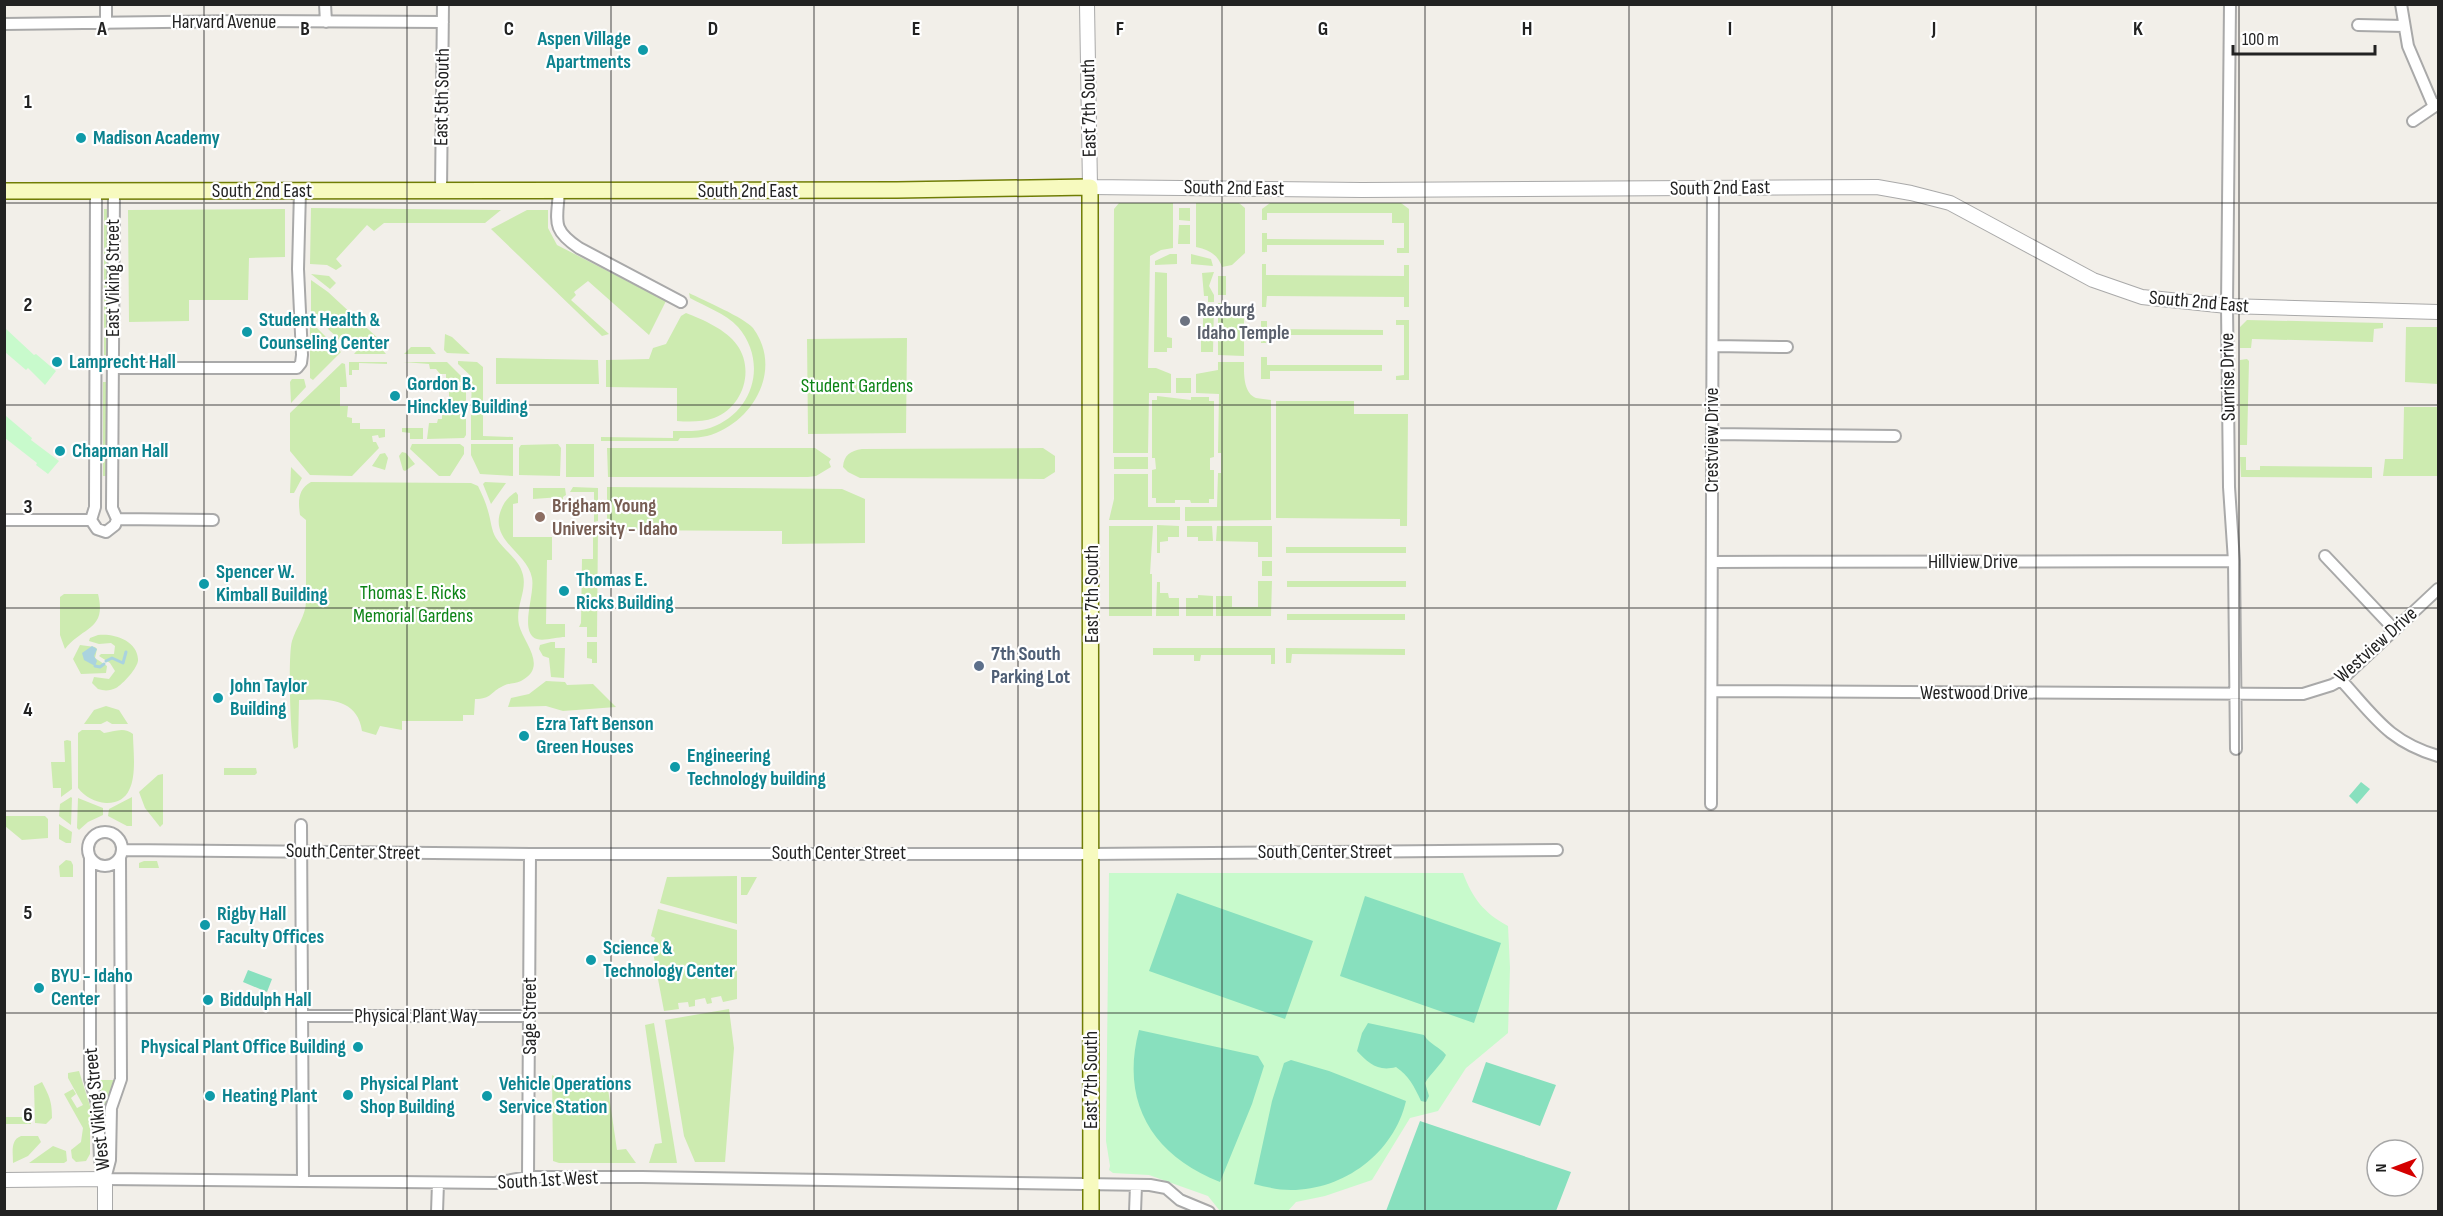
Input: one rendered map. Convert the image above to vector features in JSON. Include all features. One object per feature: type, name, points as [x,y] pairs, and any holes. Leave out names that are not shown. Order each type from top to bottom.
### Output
[{"type":"main road","name":"South 2nd East","points":[[4,191],[897,190],[1090,187]]},
{"type":"main road","name":"East 7th South","points":[[1090,187],[1092,629],[1090,1212]]},
{"type":"street","points":[[106,4],[106,24]]},
{"type":"street","points":[[325,4],[326,22]]},
{"type":"street","name":"East 5th South","points":[[441,190],[442,4]]},
{"type":"street","name":"East 7th South","points":[[1087,4],[1090,187]]},
{"type":"street","name":"Sunrise Drive","points":[[2230,4],[2227,306],[2229,487],[2234,561],[2236,749]]},
{"type":"street","points":[[2401,4],[2408,46],[2436,105],[2413,121]]},
{"type":"street","name":"Harvard Avenue","points":[[4,24],[242,21],[443,22]]},
{"type":"street","points":[[2358,25],[2404,26]]},
{"type":"street","name":"South 2nd East","points":[[1090,187],[1362,190],[1877,188],[1911,193],[1950,203],[2073,270],[2118,290],[2175,302],[2227,306],[2439,312]]},
{"type":"street","name":"Crestview Drive","points":[[1711,804],[1713,188]]},
{"type":"street","points":[[121,368],[297,368],[301,363],[302,355],[298,269],[300,191]]},
{"type":"street","points":[[559,191],[558,229],[563,237],[579,248],[681,302]]},
{"type":"street","points":[[91,520],[95,507],[96,192]]},
{"type":"street","name":"East Viking Street","points":[[114,192],[121,368],[112,508],[117,519]]},
{"type":"street","points":[[1713,346],[1787,347]]},
{"type":"street","points":[[1712,434],[1895,436]]},
{"type":"street","points":[[91,520],[97,529],[106,532],[115,525],[117,519],[213,520]]},
{"type":"street","points":[[4,520],[91,520]]},
{"type":"street","points":[[2325,556],[2394,629]]},
{"type":"street","name":"Hillview Drive","points":[[1712,562],[2234,561]]},
{"type":"street","name":"Westview Drive","points":[[2236,695],[2303,694],[2332,685],[2341,680],[2439,589]]},
{"type":"street","points":[[2341,680],[2390,734],[2418,750],[2439,756]]},
{"type":"street","name":"Westwood Drive","points":[[1712,691],[2236,695]]},
{"type":"street","points":[[301,825],[303,1181]]},
{"type":"street","points":[[105,832],[115,835],[121,844],[121,854],[117,861],[107,866],[96,864],[90,858],[88,845],[94,836],[105,832]]},
{"type":"street","name":"South Center Street","points":[[121,854],[301,852],[530,855],[1090,854],[1557,850]]},
{"type":"street","name":"West Viking Street","points":[[105,1179],[110,1160],[111,1108],[121,1079],[121,854]]},
{"type":"street","name":"Sage Street","points":[[528,1177],[530,855]]},
{"type":"street","name":"West Viking Street","points":[[90,858],[90,1079],[98,1107],[100,1160],[105,1179]]},
{"type":"street","name":"Physical Plant Way","points":[[302,1016],[530,1016]]},
{"type":"street","name":"South 1st West","points":[[4,1180],[495,1183],[528,1177],[1091,1183],[1166,1188],[1180,1200],[1209,1212]]},
{"type":"street","points":[[105,1179],[105,1212]]},
{"type":"street","points":[[437,1212],[438,1183]]},
{"type":"street","points":[[1135,1212],[1136,1185]]},
{"type":"green space","points":[[1119,203],[1173,203],[1173,248],[1161,250],[1150,256],[1148,368],[1156,368],[1171,374],[1171,393],[1149,393],[1148,453],[1113,453],[1114,209]]},
{"type":"green space","points":[[1196,203],[1239,203],[1245,208],[1245,253],[1232,265],[1222,267],[1213,254],[1196,247]]},
{"type":"green space","points":[[1270,203],[1401,203],[1409,209],[1409,253],[1397,253],[1397,248],[1404,248],[1404,223],[1392,223],[1392,213],[1267,213],[1267,220],[1262,220],[1262,209]]},
{"type":"green space","points":[[311,208],[501,210],[485,223],[384,223],[374,231],[367,225],[336,259],[342,266],[336,270],[327,265],[310,264]]},
{"type":"green space","points":[[1179,208],[1190,208],[1190,221],[1179,220]]},
{"type":"green space","points":[[104,209],[107,209],[107,355],[104,355]]},
{"type":"green space","points":[[285,209],[285,257],[249,258],[248,300],[189,300],[189,321],[129,322],[128,210]]},
{"type":"green space","points":[[527,210],[548,210],[548,228],[557,245],[666,301],[649,335],[588,281],[574,292],[576,295],[571,300],[609,334],[602,336],[491,229]]},
{"type":"green space","points":[[1179,225],[1190,225],[1190,244],[1178,244]]},
{"type":"green space","points":[[1262,233],[1267,233],[1267,239],[1384,240],[1384,245],[1267,245],[1267,252],[1262,252]]},
{"type":"green space","points":[[1170,254],[1177,254],[1177,264],[1155,265],[1155,261]]},
{"type":"green space","points":[[1191,254],[1211,259],[1213,266],[1191,264]]},
{"type":"green space","points":[[1262,264],[1266,264],[1266,275],[1404,276],[1404,265],[1409,265],[1409,307],[1404,307],[1404,297],[1267,296],[1266,307],[1262,307]]},
{"type":"green space","points":[[1155,272],[1167,273],[1167,337],[1172,338],[1172,348],[1167,348],[1167,352],[1154,352]]},
{"type":"green space","points":[[1214,272],[1209,286],[1214,295],[1214,302],[1208,302],[1208,296],[1204,296],[1202,273]]},
{"type":"green space","points":[[311,274],[329,276],[336,283],[330,289]]},
{"type":"green space","points":[[1218,276],[1226,276],[1226,295],[1218,295]]},
{"type":"green space","points":[[311,280],[328,292],[382,342],[343,343],[311,313]]},
{"type":"green space","points":[[689,293],[733,314],[753,328],[761,343],[765,359],[765,374],[753,403],[730,425],[707,436],[680,438],[678,441],[601,441],[601,437],[673,438],[673,431],[710,428],[725,421],[746,399],[752,385],[754,370],[747,341],[733,322],[690,298]]},
{"type":"green space","points":[[1218,303],[1229,303],[1244,318],[1244,356],[1218,355]]},
{"type":"green space","points":[[1203,305],[1214,305],[1213,352],[1201,352]]},
{"type":"green space","points":[[686,313],[721,330],[733,340],[745,365],[743,387],[739,397],[732,405],[724,413],[714,418],[691,422],[677,421],[677,388],[606,387],[606,360],[649,359],[653,348],[666,344],[681,316]]},
{"type":"green space","points":[[1396,320],[1409,320],[1409,380],[1396,380],[1396,376],[1404,375],[1404,325],[1396,325]]},
{"type":"green space","points":[[2247,320],[2383,323],[2383,328],[2374,329],[2373,342],[2252,339],[2251,348],[2240,348],[2240,327]]},
{"type":"green space","points":[[310,321],[341,352],[313,380],[310,378]]},
{"type":"green space","points":[[1261,321],[1267,321],[1267,329],[1383,330],[1383,335],[1267,335],[1266,343],[1261,343]]},
{"type":"green space","points":[[2406,327],[2438,327],[2438,384],[2405,382]]},
{"type":"green space","points":[[5,328],[34,355],[36,354],[56,371],[45,385],[28,368],[26,370],[5,352]]},
{"type":"green space","points":[[445,334],[452,337],[470,354],[447,353],[444,350]]},
{"type":"green space","name":"Student Gardens","points":[[907,338],[906,433],[808,434],[807,339]]},
{"type":"green space","points":[[360,347],[380,347],[386,354],[354,354]]},
{"type":"green space","points":[[411,347],[430,347],[436,354],[404,354]]},
{"type":"green space","points":[[1261,357],[1267,357],[1267,365],[1382,365],[1382,371],[1270,371],[1270,379],[1261,379]]},
{"type":"green space","points":[[496,358],[598,360],[599,384],[496,384]]},
{"type":"green space","points":[[2240,360],[2249,361],[2247,445],[2240,445]]},
{"type":"green space","points":[[458,361],[477,362],[483,367],[483,410],[471,410],[472,377],[458,364]]},
{"type":"green space","points":[[349,362],[387,362],[387,364],[359,363],[359,370],[352,370],[352,375],[349,375]]},
{"type":"green space","points":[[403,362],[447,362],[464,379],[461,382],[446,382],[446,374],[430,369],[429,364]]},
{"type":"green space","points":[[1218,362],[1244,362],[1245,382],[1249,392],[1256,398],[1271,400],[1271,520],[1185,521],[1185,507],[1217,507],[1218,473],[1221,473],[1221,453],[1218,453],[1219,394],[1196,393],[1196,374],[1218,370]]},
{"type":"green space","points":[[342,363],[345,364],[347,387],[340,387],[340,406],[348,406],[347,417],[352,418],[352,423],[360,423],[360,429],[385,429],[385,437],[372,436],[373,442],[376,442],[379,448],[352,476],[310,475],[290,451],[290,413]]},
{"type":"green space","points":[[1176,378],[1191,378],[1191,393],[1176,393]]},
{"type":"green space","points":[[292,379],[304,379],[306,387],[291,403],[290,382]]},
{"type":"green space","points":[[103,382],[107,382],[107,476],[103,476]]},
{"type":"green space","points":[[2438,384],[2438,476],[2383,476],[2385,459],[2403,459],[2404,407],[2437,407]]},
{"type":"green space","points":[[449,386],[466,386],[466,410],[442,410],[442,406],[449,406]]},
{"type":"green space","points":[[1157,396],[1191,400],[1191,397],[1209,397],[1209,401],[1214,401],[1214,457],[1210,458],[1210,470],[1214,470],[1214,499],[1209,499],[1209,503],[1175,500],[1175,503],[1156,503],[1156,498],[1152,498],[1152,470],[1156,469],[1155,458],[1152,458],[1152,400],[1157,400]]},
{"type":"green space","points":[[1276,401],[1354,401],[1354,414],[1408,414],[1407,526],[1400,526],[1400,519],[1276,518]]},
{"type":"green space","points":[[442,414],[466,414],[464,438],[427,439],[429,423],[437,423],[438,419],[442,419]]},
{"type":"green space","points":[[471,414],[483,414],[483,436],[513,437],[513,440],[471,440]]},
{"type":"green space","points":[[6,416],[32,438],[31,440],[59,461],[48,474],[5,438]]},
{"type":"green space","points":[[402,428],[423,428],[423,439],[410,439],[410,433],[402,432]]},
{"type":"green space","points":[[412,444],[460,444],[464,447],[464,454],[450,476],[439,476],[410,449]]},
{"type":"green space","points":[[471,444],[513,444],[513,476],[480,474],[471,455]]},
{"type":"green space","points":[[558,444],[561,448],[560,476],[519,475],[521,445]]},
{"type":"green space","points":[[566,444],[594,444],[594,477],[566,477]]},
{"type":"green space","points":[[607,448],[815,448],[831,459],[829,462],[831,467],[816,476],[808,477],[608,477]]},
{"type":"green space","points":[[1043,448],[1055,456],[1055,472],[1044,479],[860,478],[843,467],[848,454],[862,449]]},
{"type":"green space","points":[[402,452],[406,453],[415,464],[405,471],[399,456]]},
{"type":"green space","points":[[385,453],[388,458],[385,470],[372,466],[380,454]]},
{"type":"green space","points":[[1114,457],[1148,457],[1148,469],[1114,469]]},
{"type":"green space","points":[[2240,457],[2246,457],[2246,470],[2260,470],[2260,466],[2372,467],[2372,478],[2241,477]]},
{"type":"green space","points":[[291,467],[302,478],[294,493],[290,493]]},
{"type":"green space","points":[[1114,474],[1148,474],[1148,507],[1180,507],[1180,520],[1109,520],[1114,499]]},
{"type":"green space","name":"Thomas E. Ricks Memorial Gardens","points":[[311,482],[471,483],[478,486],[494,535],[515,559],[523,575],[524,587],[518,618],[521,632],[534,662],[529,675],[519,682],[499,688],[488,696],[475,699],[474,715],[463,715],[463,721],[402,721],[402,730],[380,726],[376,735],[362,731],[354,712],[339,702],[299,700],[298,747],[294,749],[291,712],[291,649],[306,601],[306,520],[300,515],[299,500],[301,492]]},
{"type":"green space","points":[[485,482],[506,483],[491,504],[483,484]]},
{"type":"green space","points":[[573,487],[598,488],[598,521],[594,522],[594,492],[570,492]]},
{"type":"green space","points":[[607,487],[842,489],[865,499],[865,543],[782,544],[782,531],[607,530]]},
{"type":"green space","points":[[533,488],[565,488],[566,495],[563,500],[561,497],[533,499]]},
{"type":"green space","points":[[516,492],[518,503],[513,504],[513,537],[552,537],[552,560],[547,560],[546,624],[565,624],[565,637],[539,640],[530,632],[528,618],[532,578],[529,569],[504,538],[499,521],[504,504]]},
{"type":"green space","points":[[1157,525],[1179,526],[1179,537],[1168,537],[1168,541],[1160,542],[1160,553],[1157,553]]},
{"type":"green space","points":[[587,526],[598,526],[597,637],[587,637],[587,627],[579,627],[581,623],[582,559],[593,559],[593,535],[587,534]]},
{"type":"green space","points":[[1109,526],[1153,526],[1150,574],[1152,574],[1152,616],[1109,616]]},
{"type":"green space","points":[[1187,526],[1212,526],[1213,541],[1198,541],[1198,537],[1187,537]]},
{"type":"green space","points":[[1217,526],[1272,526],[1272,557],[1258,557],[1258,542],[1216,541]]},
{"type":"green space","points":[[1286,547],[1406,547],[1406,553],[1286,553]]},
{"type":"green space","points":[[1262,561],[1272,561],[1272,576],[1262,576]]},
{"type":"green space","points":[[1258,581],[1272,581],[1271,616],[1216,616],[1216,596],[1232,596],[1232,607],[1258,607]]},
{"type":"green space","points":[[1287,581],[1406,581],[1406,587],[1287,587]]},
{"type":"green space","points":[[1157,582],[1160,582],[1160,593],[1168,593],[1169,598],[1179,598],[1179,616],[1156,616]]},
{"type":"green space","points":[[64,594],[98,594],[100,606],[99,615],[92,626],[65,649],[60,635],[60,597]]},
{"type":"green space","points":[[1198,595],[1213,596],[1213,616],[1186,616],[1186,598],[1198,598]]},
{"type":"green space","points":[[1287,614],[1405,614],[1405,620],[1287,620]]},
{"type":"green space","points":[[110,635],[123,639],[137,652],[138,662],[133,671],[123,683],[112,690],[98,689],[92,683],[94,677],[109,679],[115,671],[110,663],[99,656],[114,654],[115,646],[111,643],[99,644],[89,641],[90,638]]},
{"type":"green space","points":[[555,642],[555,648],[565,648],[564,678],[551,677],[549,658],[543,656],[539,649],[540,645]]},
{"type":"green space","points":[[587,642],[597,642],[597,663],[592,663],[592,659],[587,658]]},
{"type":"green space","points":[[80,645],[97,649],[95,658],[107,666],[106,673],[81,674],[73,659]]},
{"type":"green space","points":[[1153,648],[1275,648],[1275,664],[1271,664],[1271,655],[1201,655],[1200,661],[1194,661],[1194,655],[1153,655]]},
{"type":"green space","points":[[1286,648],[1405,649],[1405,655],[1292,654],[1291,663],[1286,663]]},
{"type":"green space","points":[[546,681],[565,682],[567,685],[593,684],[616,707],[563,711],[546,706],[508,707],[511,698],[529,694]]},
{"type":"green space","points":[[106,706],[119,710],[128,724],[112,724],[107,721],[101,724],[84,724],[94,710]]},
{"type":"green space","points":[[82,730],[100,730],[104,733],[122,730],[133,734],[133,777],[125,796],[117,801],[98,802],[78,788],[78,733]]},
{"type":"green space","points":[[64,741],[71,741],[72,789],[61,797],[61,788],[53,788],[51,762],[65,762]]},
{"type":"green space","points":[[224,768],[256,768],[257,773],[255,775],[224,775]]},
{"type":"green space","points":[[163,774],[163,824],[160,827],[145,808],[139,792],[158,775]]},
{"type":"green space","points":[[2361,782],[2370,789],[2357,804],[2349,796]]},
{"type":"green space","points":[[71,797],[71,825],[59,816],[60,804]]},
{"type":"green space","points":[[132,797],[132,826],[127,826],[108,816],[109,809]]},
{"type":"green space","points":[[78,798],[103,808],[103,815],[88,822],[79,830],[77,828]]},
{"type":"green space","points":[[4,816],[45,816],[48,819],[48,838],[22,840],[5,826]]},
{"type":"green space","points":[[59,824],[72,832],[71,843],[59,839]]},
{"type":"green space","points":[[66,860],[71,861],[73,865],[73,877],[60,877],[59,866]]},
{"type":"green space","points":[[157,861],[159,868],[139,868],[139,863]]},
{"type":"green space","points":[[1109,873],[1463,873],[1480,904],[1492,916],[1508,926],[1510,968],[1508,1033],[1466,1068],[1438,1111],[1410,1118],[1372,1180],[1325,1196],[1296,1202],[1288,1211],[1220,1211],[1208,1196],[1149,1175],[1113,1173],[1109,1170],[1106,1141]]},
{"type":"green space","points":[[737,876],[737,924],[660,903],[667,877]]},
{"type":"green space","points":[[741,877],[757,877],[747,895],[741,895]]},
{"type":"green space","points":[[1177,893],[1313,941],[1285,1019],[1149,971]]},
{"type":"green space","points":[[1365,896],[1501,943],[1474,1023],[1340,976]]},
{"type":"green space","points":[[658,909],[737,930],[737,999],[723,1002],[721,996],[711,998],[712,1003],[707,1004],[705,998],[695,1000],[695,1006],[689,1007],[688,1002],[678,1003],[679,1009],[664,1011],[652,947],[655,938],[651,936]]},
{"type":"green space","points":[[248,970],[272,979],[267,992],[243,982]]},
{"type":"green space","points":[[729,1009],[734,1048],[725,1162],[695,1162],[684,1136],[665,1020]]},
{"type":"green space","points":[[654,1023],[677,1163],[649,1163],[655,1144],[662,1143],[645,1025]]},
{"type":"green space","points":[[1368,1023],[1424,1035],[1446,1055],[1425,1083],[1429,1096],[1426,1102],[1421,1101],[1411,1082],[1396,1067],[1384,1068],[1374,1065],[1357,1051],[1362,1033]]},
{"type":"green space","points":[[1139,1030],[1258,1056],[1264,1066],[1252,1104],[1220,1182],[1196,1171],[1176,1157],[1159,1141],[1147,1123],[1138,1103],[1134,1080],[1134,1056]]},
{"type":"green space","points":[[1291,1060],[1329,1071],[1406,1101],[1400,1120],[1390,1137],[1364,1165],[1348,1176],[1330,1183],[1291,1190],[1254,1184],[1272,1101],[1284,1063]]},
{"type":"green space","points":[[1486,1062],[1556,1085],[1540,1126],[1472,1102]]},
{"type":"green space","points":[[79,1071],[90,1106],[90,1154],[86,1161],[76,1162],[72,1158],[71,1150],[81,1142],[83,1128],[64,1094],[73,1089],[76,1094],[71,1098],[77,1108],[83,1105],[68,1078],[68,1073]]},
{"type":"green space","points":[[552,1075],[564,1082],[564,1088],[608,1089],[617,1150],[626,1149],[636,1163],[559,1163],[553,1161]]},
{"type":"green space","points":[[94,1080],[117,1080],[107,1113],[104,1113]]},
{"type":"green space","points":[[42,1082],[51,1107],[52,1118],[46,1124],[35,1123],[34,1086]]},
{"type":"green space","points":[[23,1113],[31,1113],[31,1124],[5,1124],[5,1117],[23,1117]]},
{"type":"green space","points":[[1420,1121],[1571,1172],[1556,1211],[1386,1211]]},
{"type":"green space","points":[[21,1136],[38,1136],[41,1142],[28,1156],[13,1163],[15,1140]]},
{"type":"green space","points":[[53,1146],[66,1151],[67,1161],[64,1163],[29,1163]]},
{"type":"water","points":[[92,646],[97,649],[94,656],[97,661],[95,666],[84,660],[82,653]]},
{"type":"waterway","points":[[106,661],[112,658],[123,663],[126,652]]},
{"type":"waterway","points":[[95,666],[100,667],[104,664]]},
{"type":"place","name":"Aspen Village Apartments","points":[[643,50]]},
{"type":"place","name":"Madison Academy","points":[[81,138]]},
{"type":"place","name":"Rexburg Idaho Temple","points":[[1185,321]]},
{"type":"place","name":"Student Health & Counseling Center","points":[[247,332]]},
{"type":"place","name":"Lamprecht Hall","points":[[57,362]]},
{"type":"place","name":"Gordon B. Hinckley Building","points":[[395,396]]},
{"type":"place","name":"Chapman Hall","points":[[60,451]]},
{"type":"place","name":"Brigham Young University - Idaho","points":[[540,517]]},
{"type":"place","name":"Spencer W. Kimball Building","points":[[204,584]]},
{"type":"place","name":"Thomas E. Ricks Building","points":[[564,591]]},
{"type":"place","name":"7th South Parking Lot","points":[[979,666]]},
{"type":"place","name":"John Taylor Building","points":[[218,698]]},
{"type":"place","name":"Ezra Taft Benson Green Houses","points":[[524,736]]},
{"type":"place","name":"Engineering Technology building","points":[[675,767]]},
{"type":"place","name":"Rigby Hall Faculty Offices","points":[[205,925]]},
{"type":"place","name":"Science & Technology Center","points":[[591,960]]},
{"type":"place","name":"BYU - Idaho Center","points":[[39,988]]},
{"type":"place","name":"Biddulph Hall","points":[[208,1000]]},
{"type":"place","name":"Physical Plant Office Building","points":[[358,1047]]},
{"type":"place","name":"Physical Plant Shop Building","points":[[348,1095]]},
{"type":"place","name":"Heating Plant","points":[[210,1096]]},
{"type":"place","name":"Vehicle Operations Service Station","points":[[487,1096]]}]
